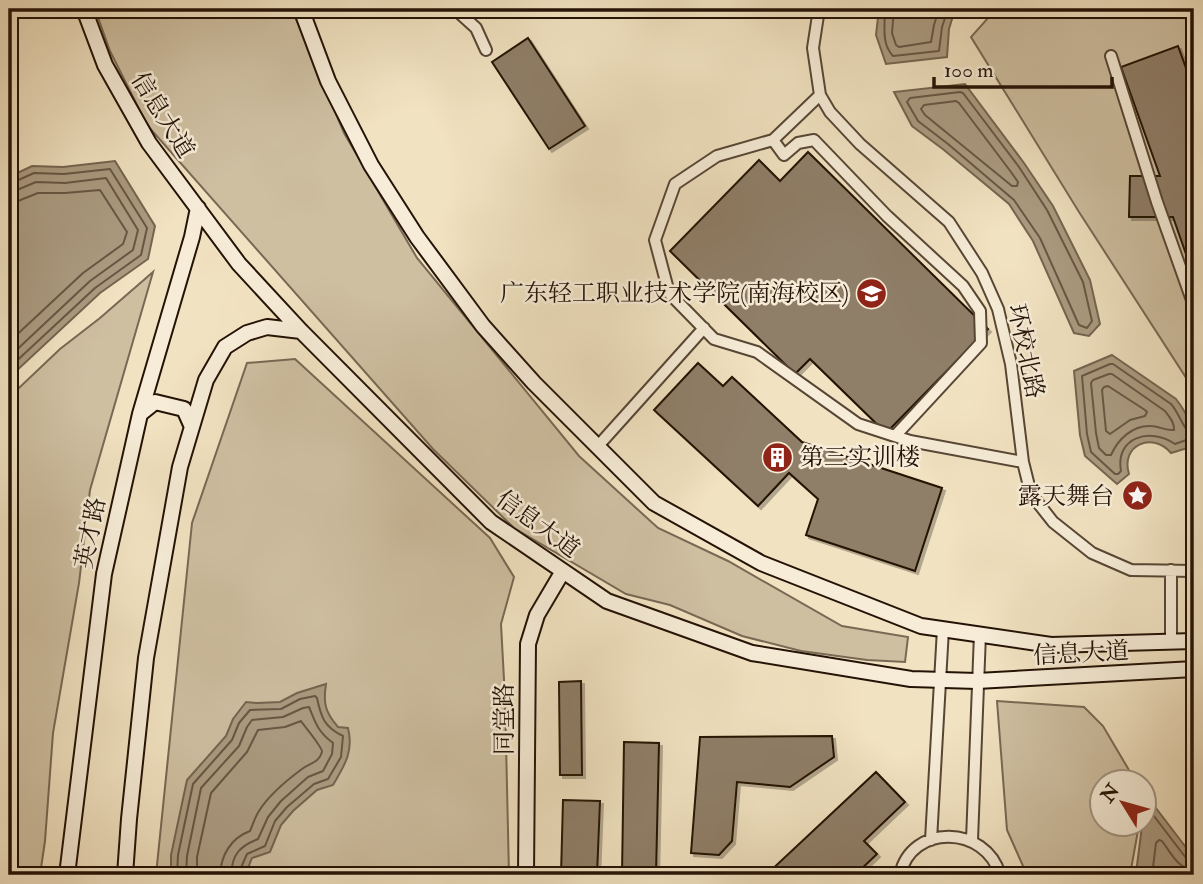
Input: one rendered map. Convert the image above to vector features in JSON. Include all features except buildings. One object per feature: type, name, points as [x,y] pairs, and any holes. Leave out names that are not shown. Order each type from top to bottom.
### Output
[{"type":"main road","name":"信息大道","points":[[84,9],[105,65],[149,143],[239,264],[301,331],[491,522],[607,601],[752,653],[911,679],[977,681],[1194,669]]},
{"type":"main road","name":"信息大道","points":[[302,9],[328,80],[371,165],[417,237],[483,326],[534,383],[654,502],[761,563],[921,626],[1051,645],[1194,641]]},
{"type":"main road","name":"英才路","points":[[67,875],[104,575],[140,414],[198,208]]},
{"type":"main road","points":[[125,875],[146,658],[180,467],[206,380],[225,346],[247,333],[267,327],[301,331]]},
{"type":"main road","points":[[140,414],[155,402],[166,404],[184,409],[192,427]]},
{"type":"main road","name":"同堂路","points":[[526,875],[528,644],[537,615],[563,571]]},
{"type":"street","points":[[455,9],[476,28],[486,51]]},
{"type":"street","name":"环校北路","points":[[819,9],[813,48],[820,94],[830,112],[860,144],[949,222],[982,274],[998,309],[1011,364],[1023,462],[1031,494],[1053,522],[1092,553],[1131,570],[1194,571]]},
{"type":"street","points":[[1111,56],[1157,202],[1194,306]]},
{"type":"street","points":[[820,94],[773,140],[717,156],[675,184],[655,240],[669,293],[714,339],[757,352],[858,424],[910,441],[1023,462]]},
{"type":"street","points":[[773,140],[784,155],[798,143],[814,140],[887,216],[963,286],[980,312],[981,343],[895,436]]},
{"type":"street","points":[[598,446],[704,328]]},
{"type":"street","points":[[1171,570],[1171,641]]},
{"type":"street","points":[[931,840],[943,629]]},
{"type":"street","points":[[972,840],[979,634]]},
{"type":"street","points":[[900,875],[910,855],[920,845],[936,838],[954,836],[972,840],[986,851],[997,865],[1000,875]]},
{"type":"shaded area","points":[[95,9],[292,9],[344,133],[417,258],[579,456],[658,528],[728,561],[842,626],[908,637],[905,662],[801,651],[742,636],[670,605],[626,594],[514,528],[433,449],[147,125],[110,51]]},
{"type":"shaded area","points":[[996,9],[1194,9],[1194,390],[1079,212],[971,37]]},
{"type":"shaded area","points":[[153,272],[90,490],[79,583],[53,733],[40,875],[9,875],[9,392],[19,388],[60,349]]},
{"type":"shaded area","points":[[295,359],[490,538],[514,577],[501,624],[509,875],[156,875],[192,523],[247,363]]},
{"type":"shaded area","points":[[997,701],[1084,707],[1103,726],[1128,768],[1088,768],[1088,838],[1137,838],[1130,875],[1027,875],[1007,830]]},
{"type":"water","points":[[879,9],[955,9],[949,29],[947,57],[886,64],[876,35]]},
{"type":"water","points":[[965,84],[1053,206],[1090,280],[1100,324],[1089,336],[1074,333],[1033,241],[1009,204],[912,126],[894,92]]},
{"type":"water","points":[[115,161],[155,226],[148,259],[100,293],[9,376],[9,177],[32,166],[63,167]]},
{"type":"water","points":[[1112,355],[1176,399],[1189,421],[1194,446],[1171,453],[1156,443],[1140,444],[1129,455],[1129,474],[1117,484],[1085,456],[1080,435],[1074,371]]},
{"type":"water","points":[[326,684],[325,702],[330,717],[338,727],[348,728],[350,737],[347,758],[333,785],[317,790],[293,811],[281,825],[270,852],[252,858],[247,875],[171,875],[171,855],[187,780],[226,736],[233,719],[246,702],[280,702],[297,693]]},
{"type":"water","points":[[1158,811],[1194,858],[1194,875],[1136,873],[1140,838],[1158,838]]},
{"type":"place","name":"广东轻工职业技术学院(南海校区)","points":[[872,293]]},
{"type":"place","name":"第三实训楼","points":[[777,457]]},
{"type":"place","name":"露天舞台","points":[[1137,496]]}]
